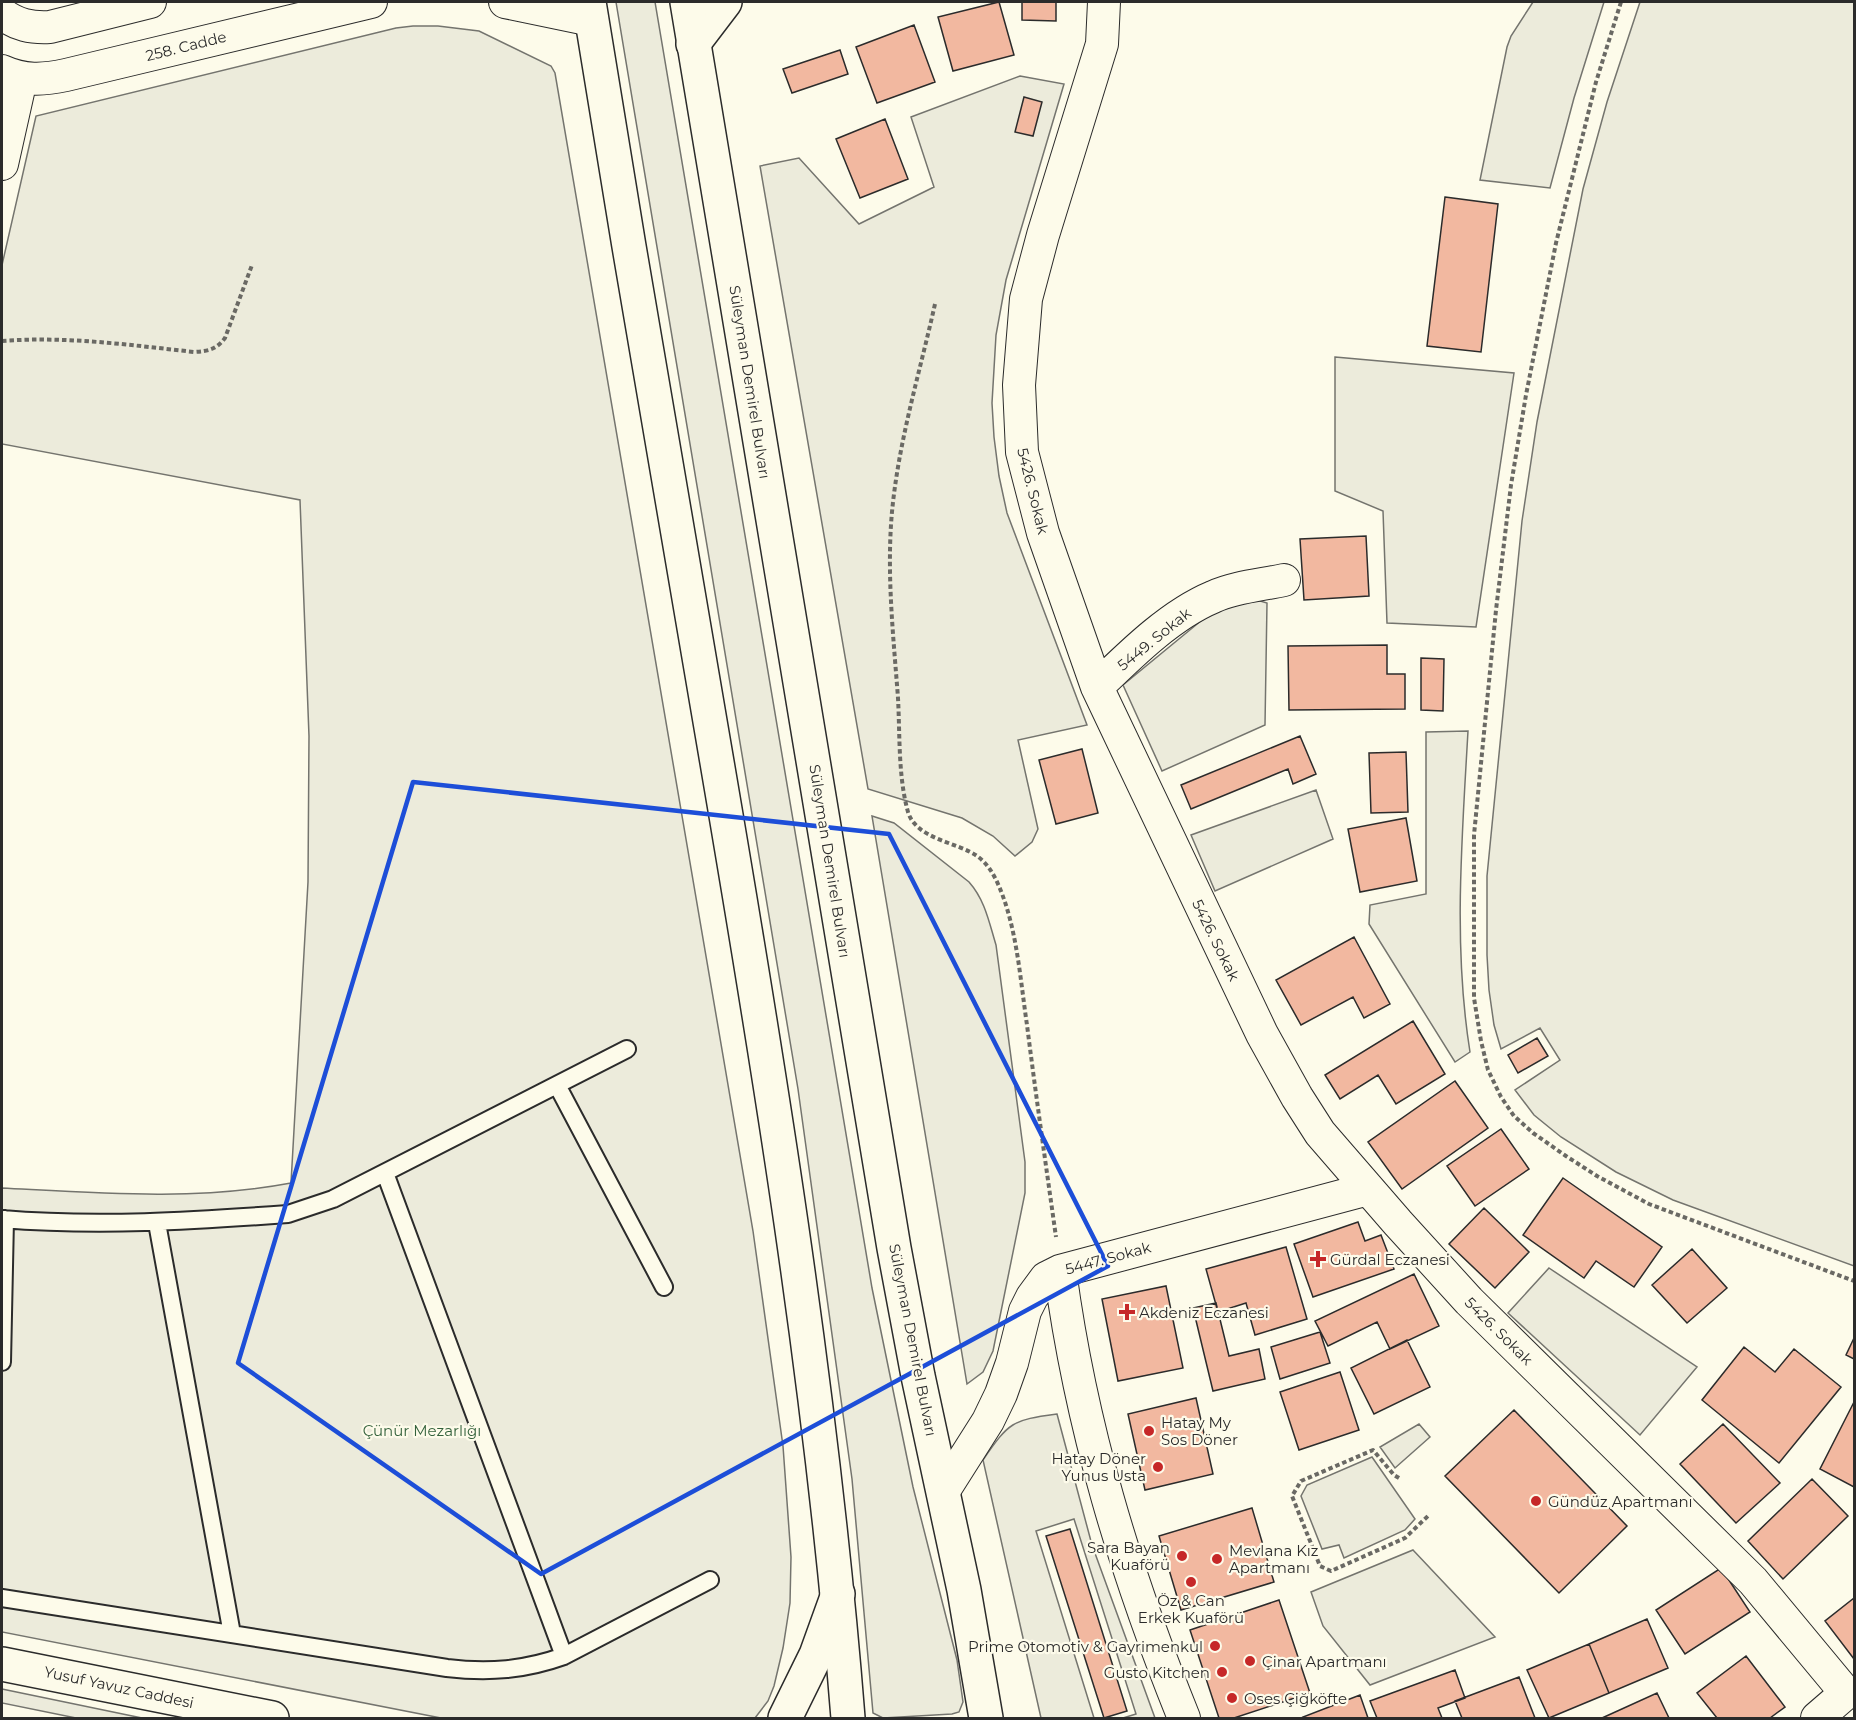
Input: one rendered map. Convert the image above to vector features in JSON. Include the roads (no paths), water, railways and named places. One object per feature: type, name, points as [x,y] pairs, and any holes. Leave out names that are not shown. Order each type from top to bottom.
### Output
[{"type":"main road","name":"Süleyman Demirel Bulvarı","points":[[687,2],[894,1248],[964,1590],[986,1719]]},
{"type":"main road","points":[[693,44],[725,2]]},
{"type":"main road","points":[[590,11],[758,1005],[792,1224],[838,1594],[848,1719]]},
{"type":"main road","points":[[785,1719],[816,1655],[838,1594]]},
{"type":"main road","name":"Yusuf Yavuz Caddesi","points":[[2,1664],[272,1719]]},
{"type":"street","points":[[2,14],[18,24],[33,28],[50,27],[150,2]]},
{"type":"street","name":"258. Cadde","points":[[11,75],[44,79],[66,75],[371,2]]},
{"type":"street","points":[[505,2],[590,11]]},
{"type":"street","name":"5426. Sokak","points":[[1104,2],[1102,44],[1033,269],[1026,299],[1019,385],[1022,452],[1029,487],[1046,544],[1097,687],[1216,940],[1286,1079],[1320,1133],[1469,1301],[1753,1581],[1850,1691]]},
{"type":"street","points":[[1102,44],[1127,2]]},
{"type":"street","points":[[2,164],[11,75]]},
{"type":"street","name":"5449. Sokak","points":[[1097,687],[1145,643],[1194,606],[1213,596],[1284,580]]},
{"type":"street","name":"5447. Sokak","points":[[943,1492],[988,1421],[1001,1394],[1012,1363],[1025,1311],[1037,1287],[1046,1278],[1060,1271],[1368,1189]]},
{"type":"street","points":[[1060,1271],[1075,1367],[1088,1428],[1120,1541],[1143,1611],[1184,1719]]},
{"type":"street","points":[[1817,1719],[1850,1691]]},
{"type":"lane","points":[[2,1362],[3,1219],[70,1223],[157,1223],[288,1214],[333,1199],[627,1049]]},
{"type":"lane","points":[[557,1084],[664,1287]]},
{"type":"lane","points":[[385,1173],[564,1656]]},
{"type":"lane","points":[[157,1223],[232,1634]]},
{"type":"lane","points":[[2,1598],[475,1671],[506,1671],[525,1668],[564,1656],[710,1580]]},
{"type":"place","name":"Gürdal Eczanesi","points":[[1318,1259]]},
{"type":"place","name":"Akdeniz Eczanesi","points":[[1127,1312]]},
{"type":"place","name":"Hatay My Sos Döner","points":[[1149,1431]]},
{"type":"place","name":"Hatay Döner Yunus Usta","points":[[1158,1467]]},
{"type":"place","name":"Gündüz Apartmanı","points":[[1536,1501]]},
{"type":"place","name":"Sara Bayan Kuaförü","points":[[1182,1556]]},
{"type":"place","name":"Mevlana Kız Apartmanı","points":[[1217,1559]]},
{"type":"place","name":"Öz & Can Erkek Kuaförü","points":[[1191,1582]]},
{"type":"place","name":"Prime Otomotiv & Gayrimenkul","points":[[1215,1646]]},
{"type":"place","name":"Çinar Apartmanı","points":[[1250,1661]]},
{"type":"place","name":"Gusto Kitchen","points":[[1222,1672]]},
{"type":"place","name":"Oses Çiğköfte","points":[[1232,1698]]},
{"type":"park label","name":"Çünür Mezarlığı","points":[[422,1430]]}]
